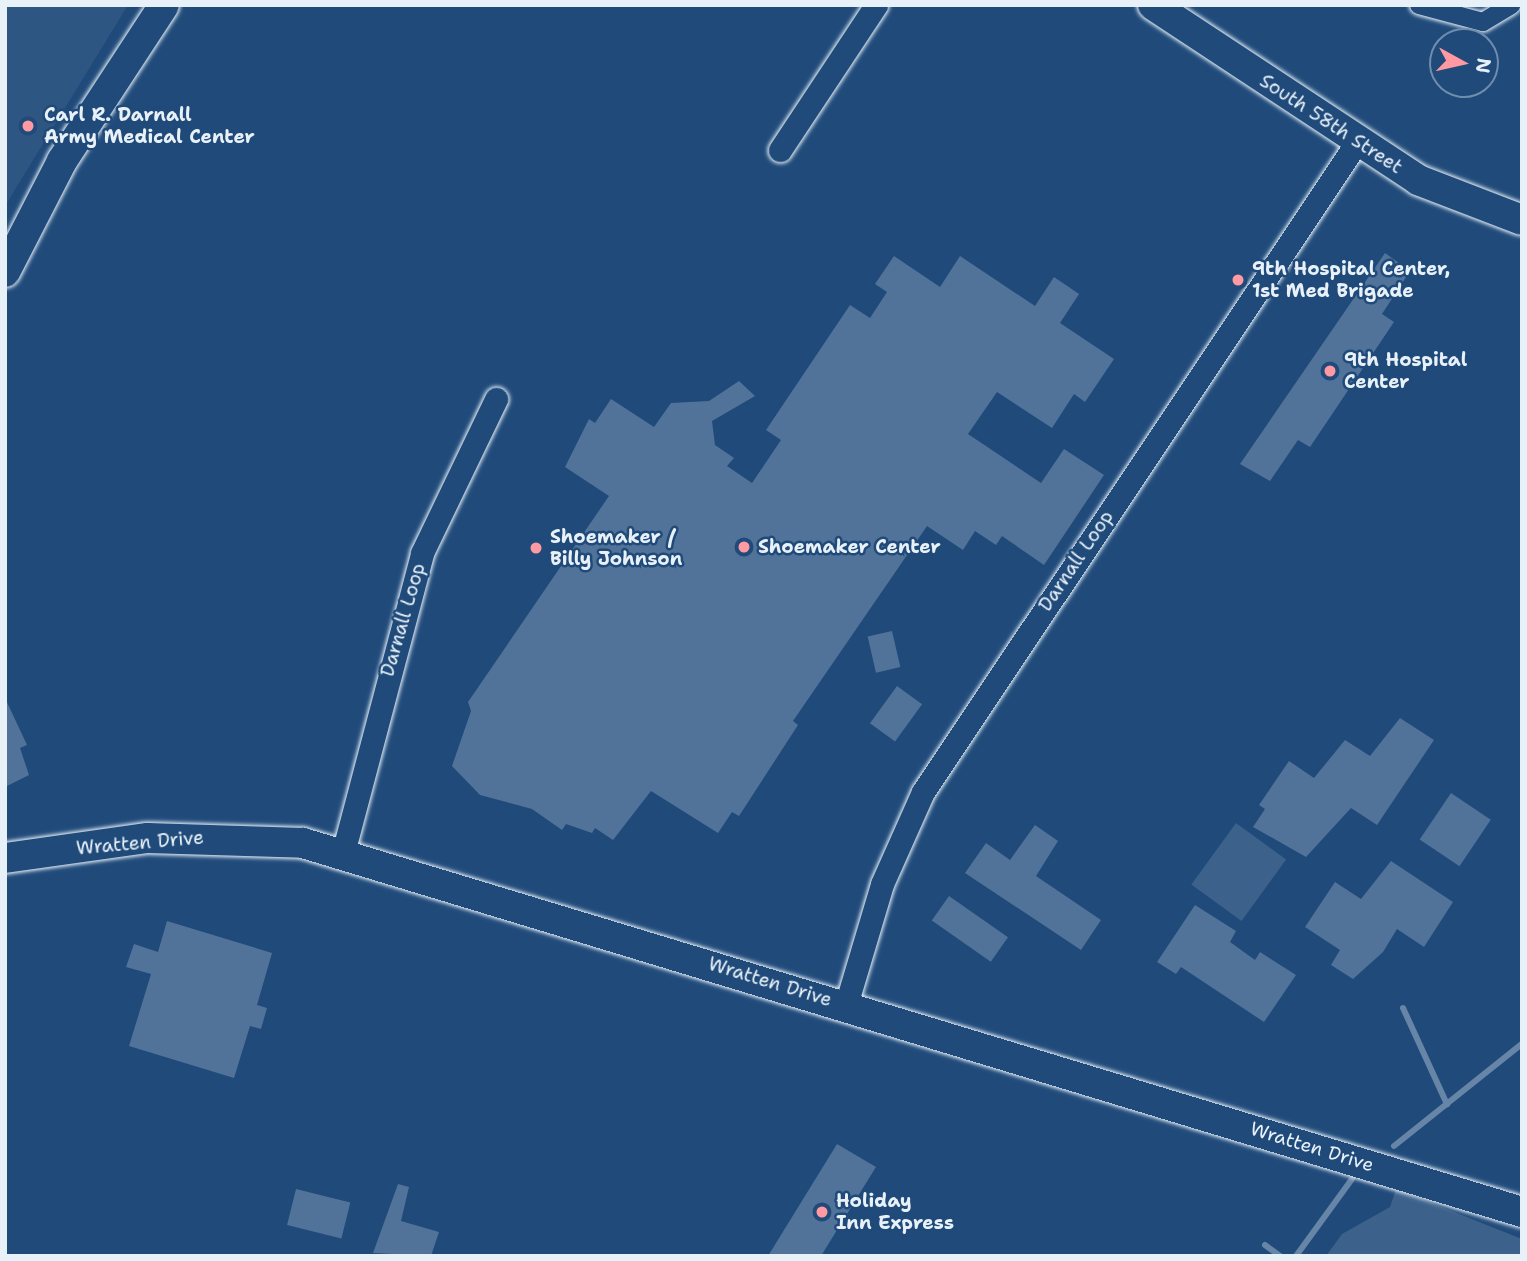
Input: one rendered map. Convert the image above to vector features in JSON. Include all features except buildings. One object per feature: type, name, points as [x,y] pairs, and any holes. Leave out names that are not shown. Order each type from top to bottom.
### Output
[{"type":"street","points":[[5,272],[62,161],[164,5]]},
{"type":"street","points":[[780,150],[876,5]]},
{"type":"street","name":"South 58th Street","points":[[1153,5],[1357,142],[1430,186],[1522,220]]},
{"type":"street","points":[[1419,5],[1483,22],[1511,5]]},
{"type":"street","name":"Darnall Loop","points":[[846,1005],[882,884],[923,792],[1357,142]]},
{"type":"street","name":"Darnall Loop","points":[[343,853],[422,553],[496,399]]},
{"type":"street","name":"Wratten Drive","points":[[5,858],[202,835],[343,853],[1522,1212]]},
{"type":"shaded area","name":"Carl R. Darnall Army Medical Center","points":[[5,5],[128,5],[5,206]]},
{"type":"shaded area","points":[[1236,823],[1286,859],[1241,921],[1191,884]]},
{"type":"shaded area","points":[[1396,1189],[1522,1239],[1522,1256],[1326,1256],[1342,1234],[1390,1207]]},
{"type":"waterway","points":[[1403,1008],[1447,1104]]},
{"type":"waterway","points":[[1394,1146],[1522,1044]]},
{"type":"waterway","points":[[1296,1256],[1352,1179]]},
{"type":"waterway","points":[[1265,1245],[1280,1256]]},
{"type":"place","name":"Carl R. Darnall Army Medical Center","points":[[28,126]]},
{"type":"place","name":"9th Hospital Center, 1st Med Brigade","points":[[1238,280]]},
{"type":"place","name":"9th Hospital Center","points":[[1330,371]]},
{"type":"place","name":"Shoemaker Center","points":[[744,547]]},
{"type":"place","name":"Shoemaker / Billy Johnson","points":[[536,548]]},
{"type":"place","name":"Holiday Inn Express","points":[[822,1212]]}]
